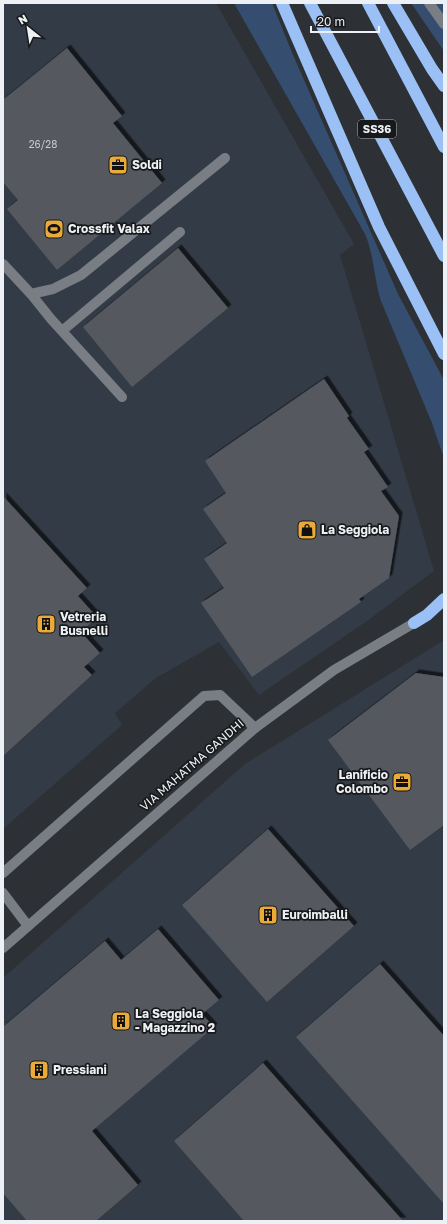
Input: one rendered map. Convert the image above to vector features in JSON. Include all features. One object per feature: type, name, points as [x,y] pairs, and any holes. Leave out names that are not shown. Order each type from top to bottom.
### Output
[{"type":"highway","points":[[282,3],[379,227],[444,354]]},
{"type":"highway","name":"SS36","points":[[310,3],[444,256]]},
{"type":"highway","points":[[368,3],[444,147]]},
{"type":"highway","points":[[393,3],[432,69],[444,86]]},
{"type":"highway","points":[[414,623],[427,615],[444,600]]},
{"type":"highway","points":[[414,623],[444,613]]},
{"type":"street","points":[[429,3],[444,24]]},
{"type":"street","points":[[31,294],[53,289],[81,275],[225,158]]},
{"type":"street","points":[[62,331],[180,232]]},
{"type":"street","points":[[3,264],[122,397]]},
{"type":"street","name":"VIA MAHATMA GANDHI","points":[[3,948],[255,728],[334,670],[414,623]]},
{"type":"street","points":[[3,873],[204,696],[220,695],[255,728]]},
{"type":"street","points":[[3,894],[28,926]]},
{"type":"shaded area","points":[[3,3],[216,3],[354,244],[340,255],[434,571],[367,621],[259,695],[219,642],[156,678],[115,713],[122,725],[3,829]]},
{"type":"shaded area","points":[[234,3],[272,3],[293,55],[398,294],[444,380],[444,458],[432,423],[381,301],[365,234]]},
{"type":"shaded area","points":[[411,3],[444,3],[444,51]]},
{"type":"shaded area","points":[[444,640],[444,1221],[3,1221],[3,978],[245,764]]},
{"type":"building","points":[[67,48],[122,116],[113,123],[162,183],[57,270],[7,209],[18,200],[3,182],[3,100]]},
{"type":"building","points":[[178,248],[228,308],[132,387],[83,327]]},
{"type":"building","name":"La Seggiola","points":[[324,379],[349,416],[347,418],[369,449],[364,452],[388,487],[381,491],[399,516],[389,578],[359,599],[361,602],[252,677],[201,603],[224,588],[204,559],[227,543],[203,509],[226,493],[205,461]]},
{"type":"building","name":"Vetreria Busnelli","points":[[3,496],[87,588],[78,596],[97,617],[81,632],[100,653],[84,667],[92,675],[3,756]]},
{"type":"building","name":"Lanificio Colombo","points":[[416,673],[444,677],[444,825],[410,850],[328,740]]},
{"type":"building","name":"Euroimballi","points":[[268,829],[354,926],[267,1002],[182,905]]},
{"type":"building","points":[[158,929],[219,1000],[202,1014],[214,1027],[92,1131],[138,1185],[96,1221],[27,1221],[3,1193],[3,1027],[105,941],[121,960]]},
{"type":"building","points":[[380,964],[444,1036],[444,1204],[296,1037]]},
{"type":"building","points":[[263,1063],[403,1221],[244,1221],[174,1141]]},
{"type":"place","name":"Soldi","points":[[118,165]]},
{"type":"place","name":"Crossfit Valax","points":[[54,229]]},
{"type":"place","name":"La Seggiola","points":[[307,530]]},
{"type":"place","name":"Vetreria Busnelli","points":[[46,624]]},
{"type":"place","name":"Lanificio Colombo","points":[[402,782]]},
{"type":"place","name":"Euroimballi","points":[[268,915]]},
{"type":"place","name":"La Seggiola - Magazzino 2","points":[[121,1021]]},
{"type":"place","name":"Pressiani","points":[[39,1070]]}]
